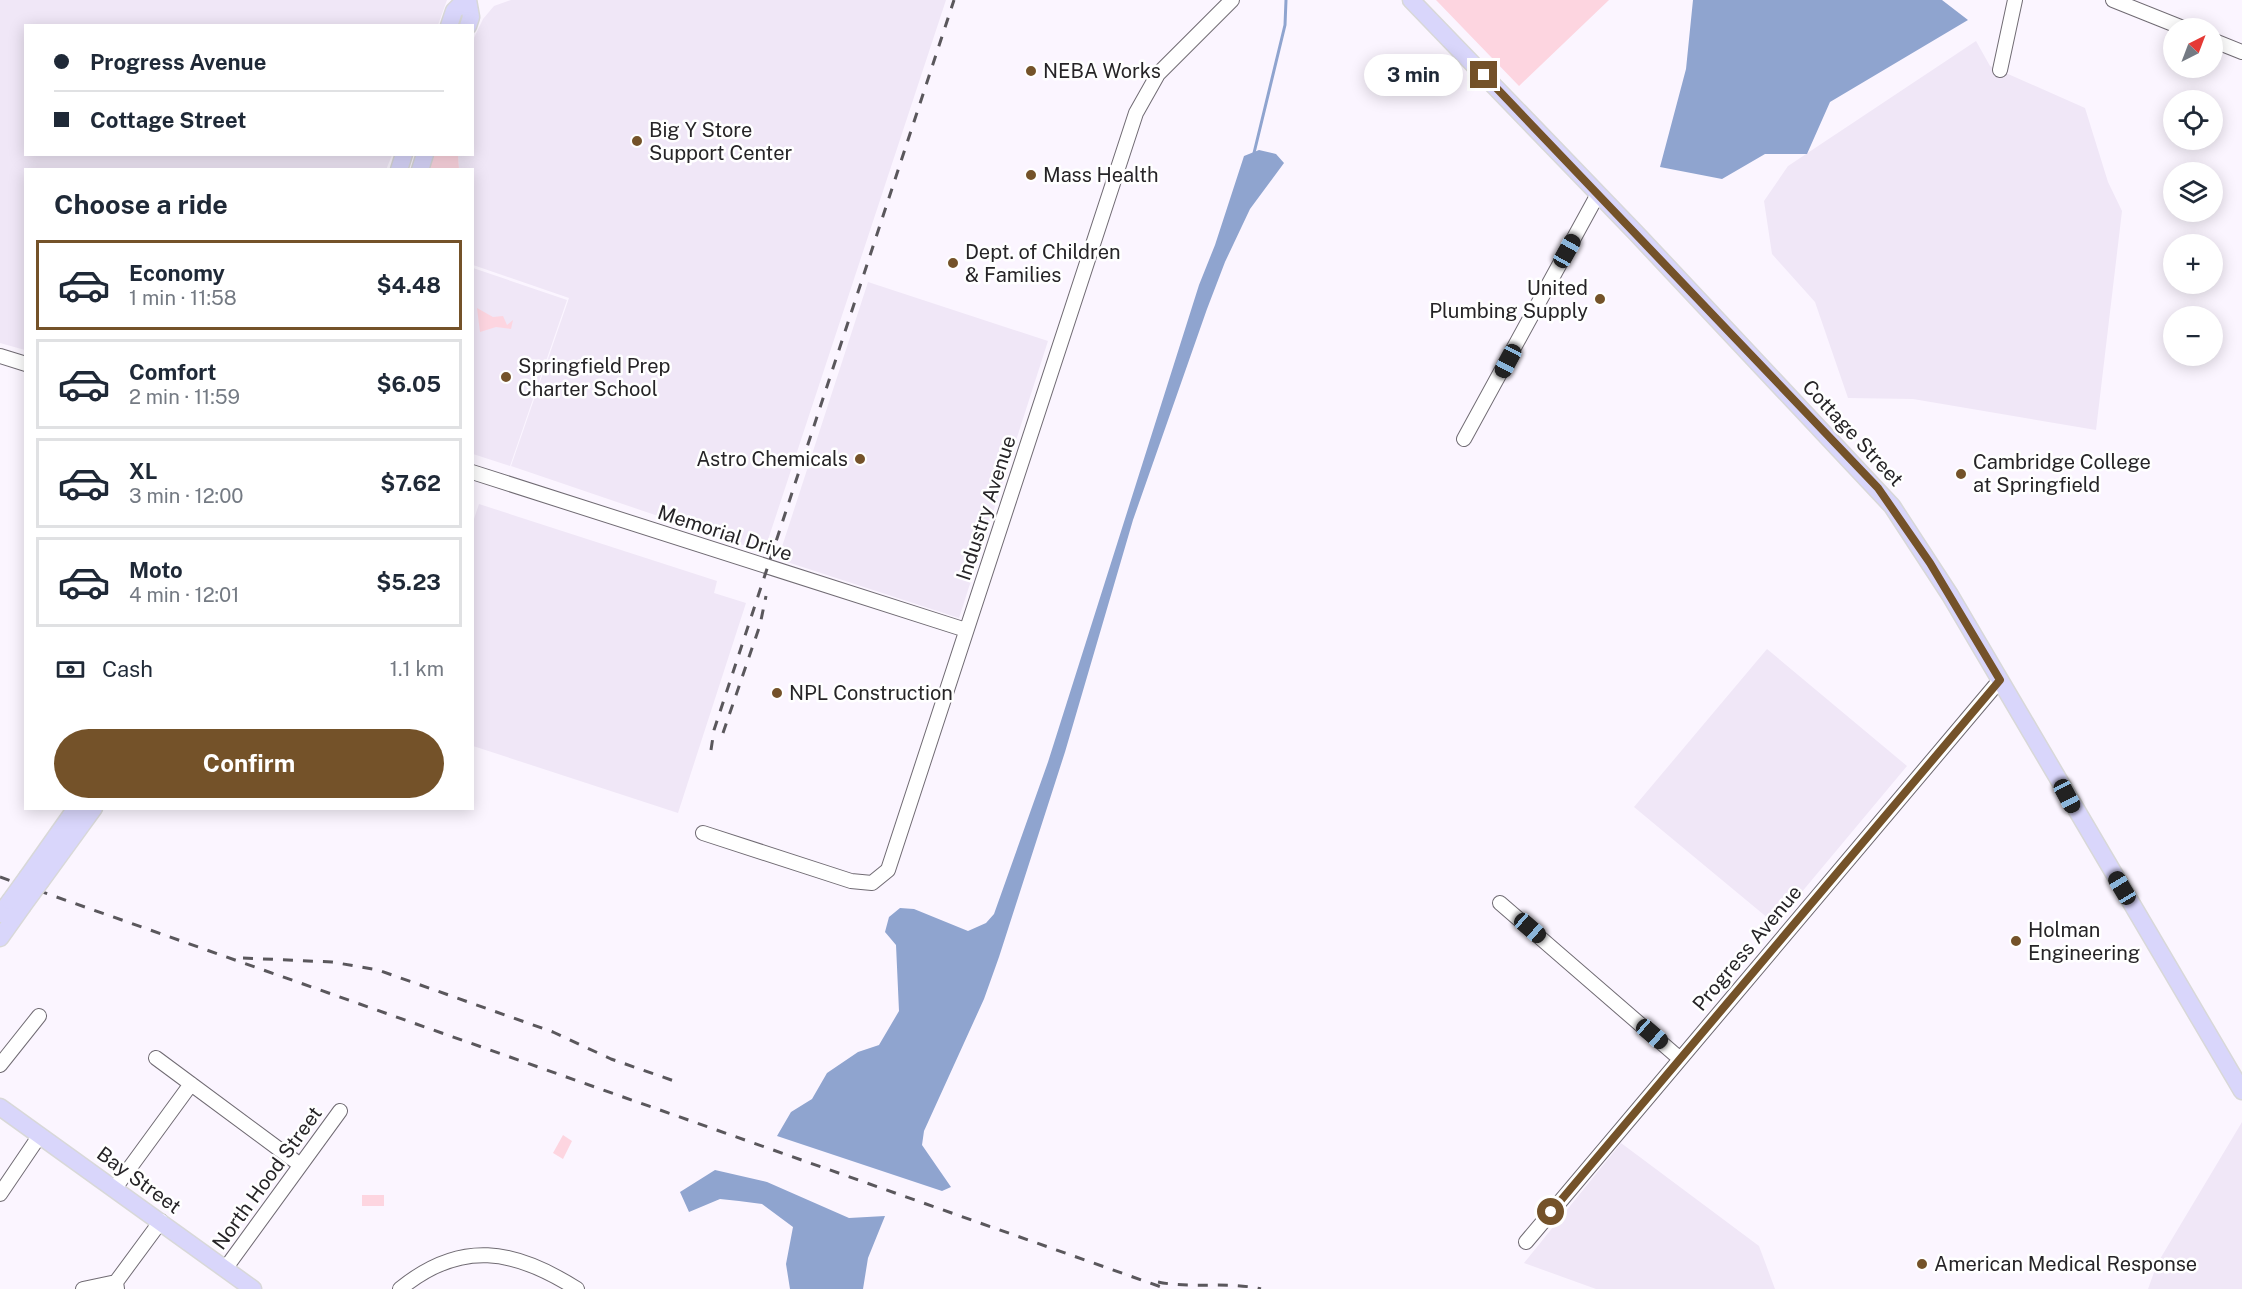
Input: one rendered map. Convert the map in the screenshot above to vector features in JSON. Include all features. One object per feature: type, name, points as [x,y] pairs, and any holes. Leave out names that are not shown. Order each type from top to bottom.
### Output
[{"type":"main road","points":[[450,24],[454,12],[466,0],[471,17],[469,24]]},
{"type":"main road","name":"Cottage Street","points":[[1411,0],[1878,488],[1930,563],[2242,1091]]},
{"type":"main road","points":[[35,879],[75,810]]},
{"type":"main road","points":[[0,938],[11,907],[92,810]]},
{"type":"main road","name":"Bay Street","points":[[0,1107],[161,1221],[250,1288]]},
{"type":"street","name":"Industry Avenue","points":[[704,833],[865,884],[879,878],[892,861],[1136,113],[1158,74],[1232,0]]},
{"type":"street","points":[[2000,70],[2015,0]]},
{"type":"street","points":[[2113,0],[2163,20]]},
{"type":"street","points":[[2223,44],[2242,52]]},
{"type":"street","points":[[1464,439],[1598,194]]},
{"type":"street","points":[[0,356],[24,363]]},
{"type":"street","name":"Memorial Drive","points":[[474,473],[966,630]]},
{"type":"street","name":"Progress Avenue","points":[[1526,1242],[2000,680]]},
{"type":"street","points":[[1500,903],[1679,1058]]},
{"type":"street","points":[[0,1065],[39,1016]]},
{"type":"street","points":[[156,1058],[299,1164]]},
{"type":"street","points":[[115,1188],[191,1083]]},
{"type":"street","name":"North Hood Street","points":[[225,1269],[299,1164],[340,1111]]},
{"type":"street","points":[[0,1194],[40,1135]]},
{"type":"street","points":[[83,1289],[116,1285],[161,1221]]},
{"type":"street","points":[[400,1289],[417,1275],[438,1264],[465,1256],[485,1254],[527,1261],[577,1289]]},
{"type":"shaded area","points":[[0,0],[447,0],[438,24],[24,24],[24,156],[392,156],[387,168],[24,168],[24,350],[0,343]]},
{"type":"shaded area","name":"Big Y Store Support Center","points":[[511,0],[946,0],[764,552],[511,466],[569,298],[474,265],[474,168],[459,168],[458,156],[474,156],[474,38],[483,19],[494,6]]},
{"type":"shaded area","points":[[1436,0],[1609,0],[1519,86]]},
{"type":"shaded area","points":[[1976,41],[1990,66],[2085,108],[2108,182],[2122,211],[2096,430],[1913,399],[1848,398],[1815,302],[1772,254],[1764,201],[1788,166]]},
{"type":"shaded area","points":[[431,156],[458,156],[459,168],[430,168]]},
{"type":"shaded area","name":"Springfield Prep Charter School","points":[[474,268],[567,300],[510,466],[474,454]]},
{"type":"shaded area","points":[[868,282],[1048,341],[959,618],[778,559]]},
{"type":"shaded area","points":[[477,308],[493,317],[503,316],[507,325],[513,320],[511,329],[496,327],[480,332]]},
{"type":"shaded area","points":[[479,504],[717,581],[714,593],[746,603],[678,813],[474,746],[474,519]]},
{"type":"shaded area","points":[[1767,649],[1907,766],[1775,924],[1634,807]]},
{"type":"shaded area","points":[[2242,1122],[2242,1289],[2148,1289],[2157,1264]]},
{"type":"shaded area","points":[[563,1135],[572,1141],[563,1159],[553,1153]]},
{"type":"shaded area","points":[[1621,1143],[1759,1246],[1775,1289],[1596,1289],[1524,1263]]},
{"type":"shaded area","points":[[362,1195],[384,1195],[384,1206],[362,1206]]},
{"type":"water","points":[[1693,0],[1942,0],[1968,20],[1830,102],[1807,154],[1765,154],[1722,179],[1660,167],[1686,69]]},
{"type":"water","points":[[1259,150],[1276,154],[1284,163],[1250,209],[1225,262],[1207,309],[1133,520],[1065,752],[999,957],[984,999],[924,1131],[922,1145],[951,1187],[942,1191],[777,1136],[791,1112],[812,1099],[827,1073],[858,1052],[879,1045],[899,1011],[896,945],[885,932],[889,917],[900,908],[914,909],[968,931],[986,923],[994,914],[1048,762],[1199,285],[1215,245],[1244,156]]},
{"type":"water","points":[[715,1170],[767,1182],[849,1218],[885,1216],[868,1258],[863,1289],[790,1289],[786,1264],[793,1227],[762,1204],[720,1199],[689,1212],[680,1192]]},
{"type":"waterway","points":[[1254,153],[1285,25],[1286,0]]},
{"type":"railway","points":[[711,750],[714,730],[954,0]]},
{"type":"railway","points":[[723,733],[760,625],[766,596]]},
{"type":"railway","points":[[0,877],[1167,1289]]},
{"type":"railway","points":[[243,958],[332,962],[378,970],[553,1032],[611,1059],[680,1083]]},
{"type":"railway","points":[[1158,1282],[1261,1289]]},
{"type":"place","name":"NEBA Works","points":[[1031,71]]},
{"type":"place","name":"Big Y Store Support Center","points":[[637,141]]},
{"type":"place","name":"Mass Health","points":[[1031,175]]},
{"type":"place","name":"Dept. of Children & Families","points":[[953,263]]},
{"type":"place","name":"United Plumbing Supply","points":[[1600,299]]},
{"type":"place","name":"Springfield Prep Charter School","points":[[506,377]]},
{"type":"place","name":"Astro Chemicals","points":[[860,459]]},
{"type":"place","name":"Cambridge College at Springfield","points":[[1961,474]]},
{"type":"place","name":"NPL Construction","points":[[777,693]]},
{"type":"place","name":"Holman Engineering","points":[[2016,941]]},
{"type":"place","name":"American Medical Response","points":[[1922,1264]]},
{"type":"route","points":[[1484,75],[1878,488],[1930,563],[2000,680],[1551,1212]]}]
